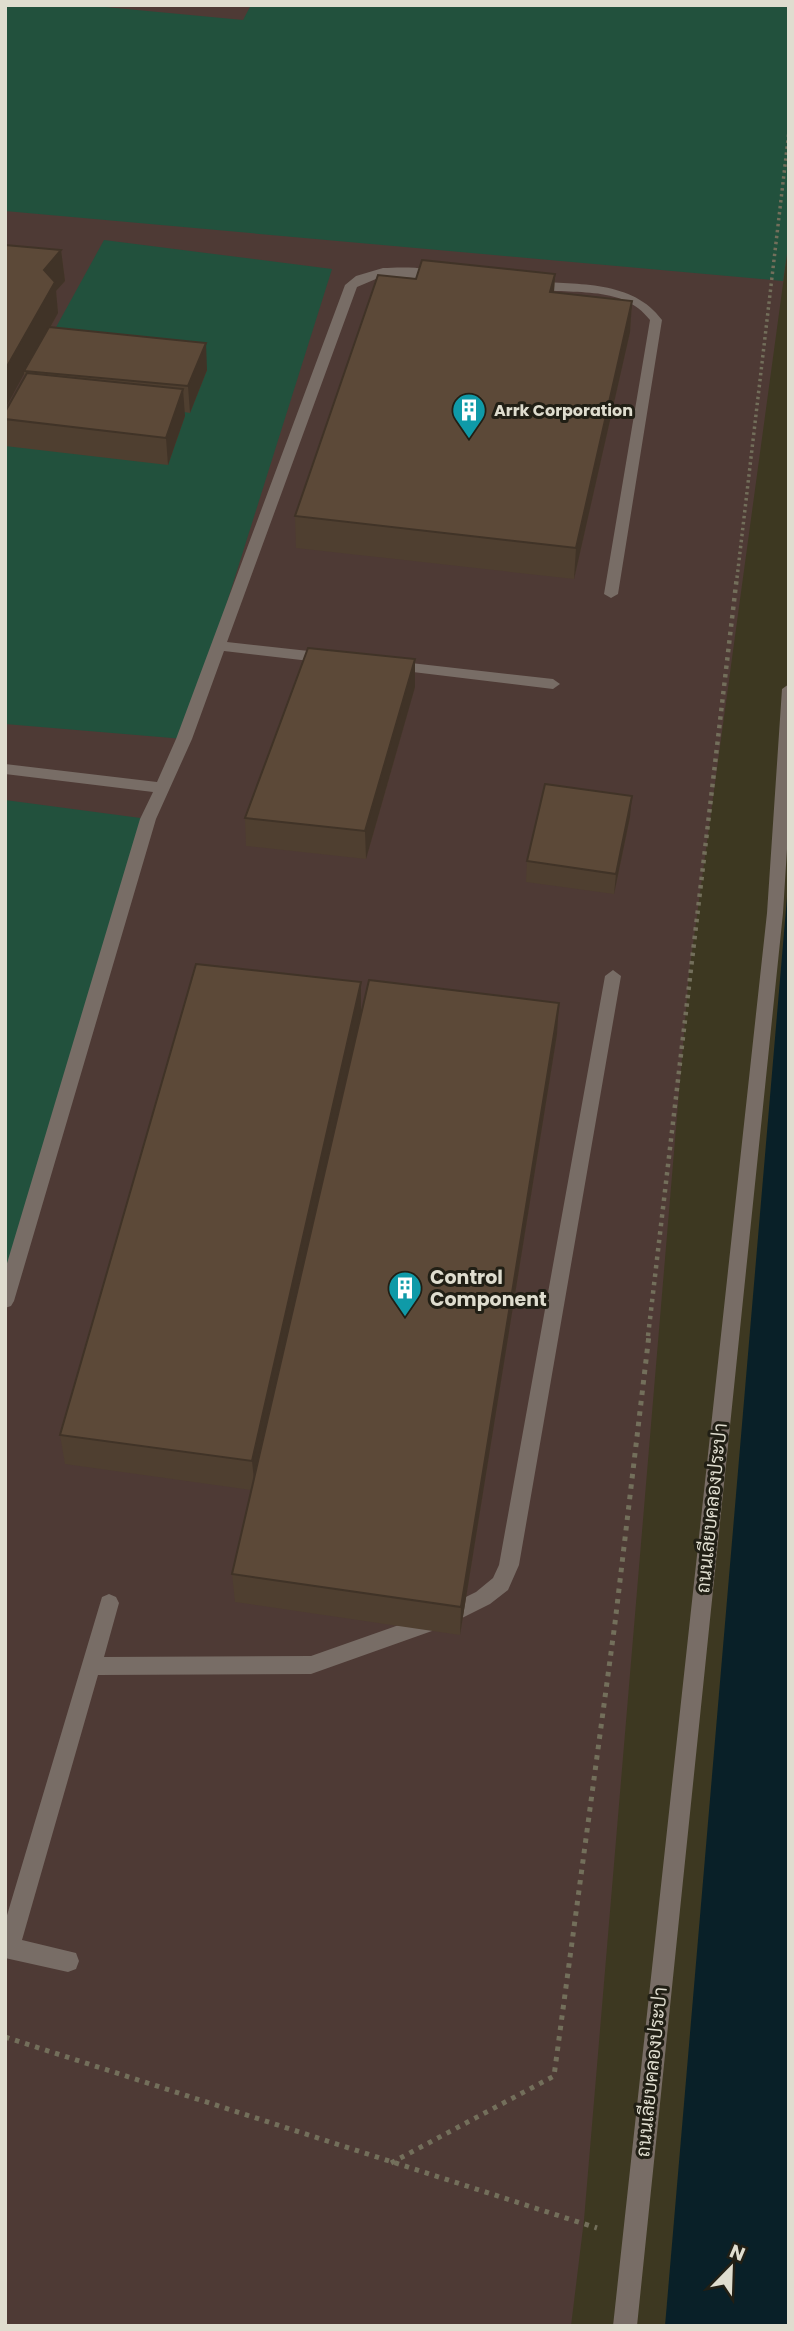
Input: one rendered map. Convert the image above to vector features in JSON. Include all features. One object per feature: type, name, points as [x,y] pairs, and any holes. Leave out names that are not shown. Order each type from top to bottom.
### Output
[{"type":"street","points":[[5,1301],[148,819],[163,788],[219,646],[351,285],[363,275],[383,271],[452,277]]},
{"type":"street","points":[[521,284],[618,293],[640,300],[651,309],[656,320],[611,594]]},
{"type":"street","points":[[219,646],[339,660]]},
{"type":"street","points":[[379,664],[553,684]]},
{"type":"street","name":"ถนนเลียบคลองประปา","points":[[625,2326],[775,913],[789,689]]},
{"type":"street","points":[[5,769],[163,788]]},
{"type":"street","points":[[91,1666],[311,1665],[439,1620],[483,1598],[501,1584],[509,1565],[613,976]]},
{"type":"street","points":[[68,1961],[7,1947],[109,1603]]},
{"type":"path","points":[[391,2164],[554,2076],[617,1609],[789,131]]},
{"type":"path","points":[[5,2037],[391,2164],[634,2240]]},
{"type":"shaded area","points":[[5,5],[789,5],[789,240],[689,974],[584,2220],[571,2326],[5,2326]]},
{"type":"green space","points":[[5,5],[84,5],[243,20],[251,5],[789,5],[789,240],[783,281],[5,211]]},
{"type":"green space","points":[[104,240],[332,269],[184,739],[5,724],[5,420]]},
{"type":"green space","points":[[5,800],[148,819],[5,1301]]},
{"type":"water","points":[[789,874],[789,2326],[665,2326]]},
{"type":"building","points":[[5,245],[61,250],[44,270],[55,282],[5,370]]},
{"type":"building","name":"Arrk Corporation","points":[[422,260],[555,274],[550,292],[632,301],[576,548],[295,516],[378,275],[416,279]]},
{"type":"building","points":[[49,327],[206,343],[188,386],[24,371]]},
{"type":"building","points":[[27,373],[183,389],[166,438],[5,419],[5,412]]},
{"type":"building","points":[[308,648],[415,659],[365,831],[245,818]]},
{"type":"building","points":[[545,784],[632,796],[616,874],[527,861]]},
{"type":"building","points":[[196,964],[361,982],[252,1461],[60,1435]]},
{"type":"building","name":"Control Component","points":[[369,980],[559,1003],[461,1607],[232,1574]]},
{"type":"place","name":"Arrk Corporation","points":[[469,440]]},
{"type":"place","name":"Control Component","points":[[405,1318]]}]
